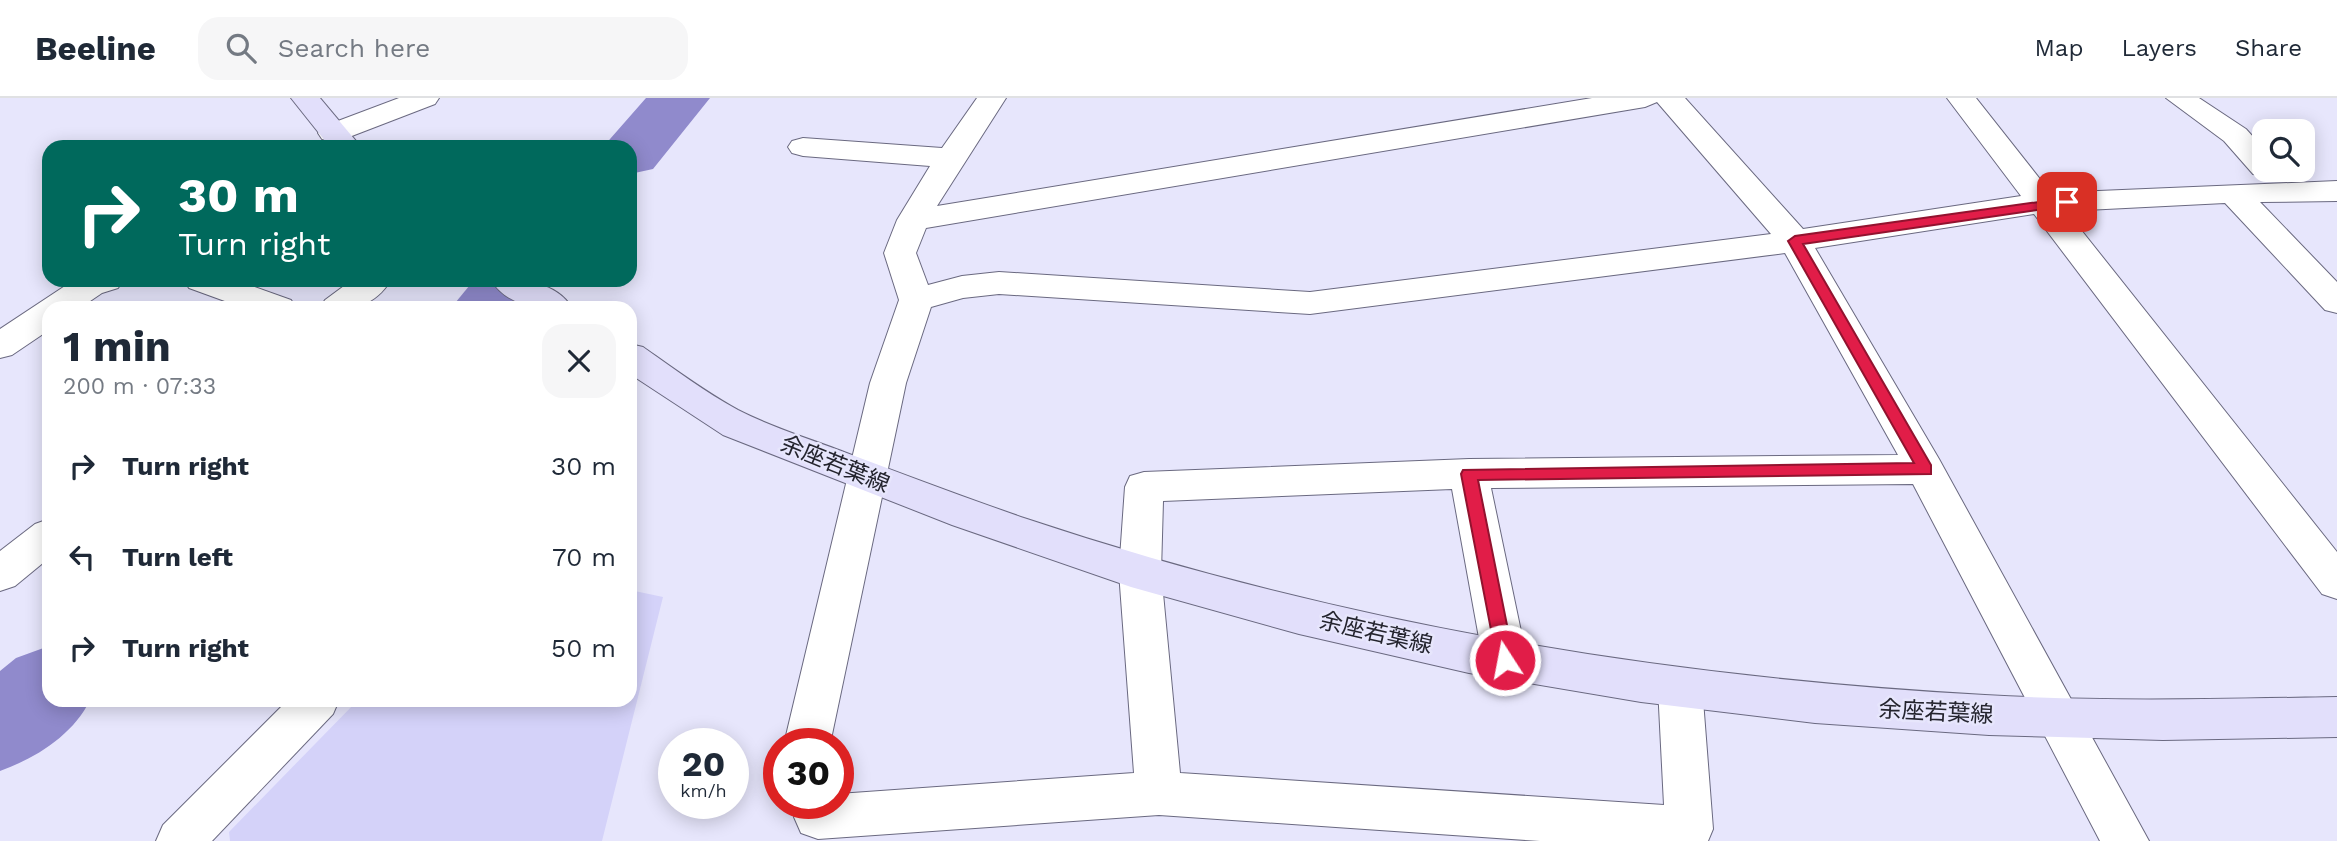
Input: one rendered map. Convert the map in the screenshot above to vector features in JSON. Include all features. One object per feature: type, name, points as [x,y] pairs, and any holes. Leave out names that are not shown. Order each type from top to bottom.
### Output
[{"type":"main road","points":[[305,98],[340,140]]},
{"type":"main road","name":"余座若葉線","points":[[637,362],[722,418],[866,477],[1044,544],[1221,597],[1460,654],[1680,687],[1878,710],[2159,721],[2337,717]]},
{"type":"street","points":[[340,140],[425,98]]},
{"type":"street","points":[[811,728],[897,349],[916,300],[900,253],[914,220],[950,158],[992,98]]},
{"type":"street","points":[[914,220],[1645,98]]},
{"type":"street","points":[[1669,98],[1795,241],[1925,469],[2125,841]]},
{"type":"street","points":[[1961,98],[2040,204],[2337,582]]},
{"type":"street","points":[[2180,98],[2235,135],[2252,153]]},
{"type":"street","points":[[803,147],[950,158]]},
{"type":"street","points":[[916,300],[962,287],[999,283],[1310,303],[1795,241],[2040,204],[2233,193],[2259,182]]},
{"type":"street","points":[[2299,182],[2337,191]]},
{"type":"street","points":[[2233,193],[2337,302]]},
{"type":"street","points":[[66,301],[87,287]]},
{"type":"street","points":[[220,287],[260,301]]},
{"type":"street","points":[[346,301],[364,287]]},
{"type":"street","points":[[0,346],[42,318]]},
{"type":"street","points":[[1159,793],[1140,572],[1144,487],[1469,474],[1925,469]]},
{"type":"street","points":[[1469,474],[1505,660]]},
{"type":"street","points":[[0,574],[42,541]]},
{"type":"street","points":[[815,821],[1159,793],[1689,829],[1680,687]]},
{"type":"street","points":[[180,841],[310,707]]},
{"type":"shaded area","points":[[637,591],[663,597],[637,701]]},
{"type":"shaded area","points":[[351,707],[636,707],[602,841],[230,841],[229,832]]},
{"type":"waterway","points":[[637,147],[679,98]]},
{"type":"waterway","points":[[495,301],[510,287]]},
{"type":"waterway","points":[[0,728],[42,693]]},
{"type":"route","points":[[1505,660],[1469,474],[1925,469],[1795,241],[2067,202]]}]
